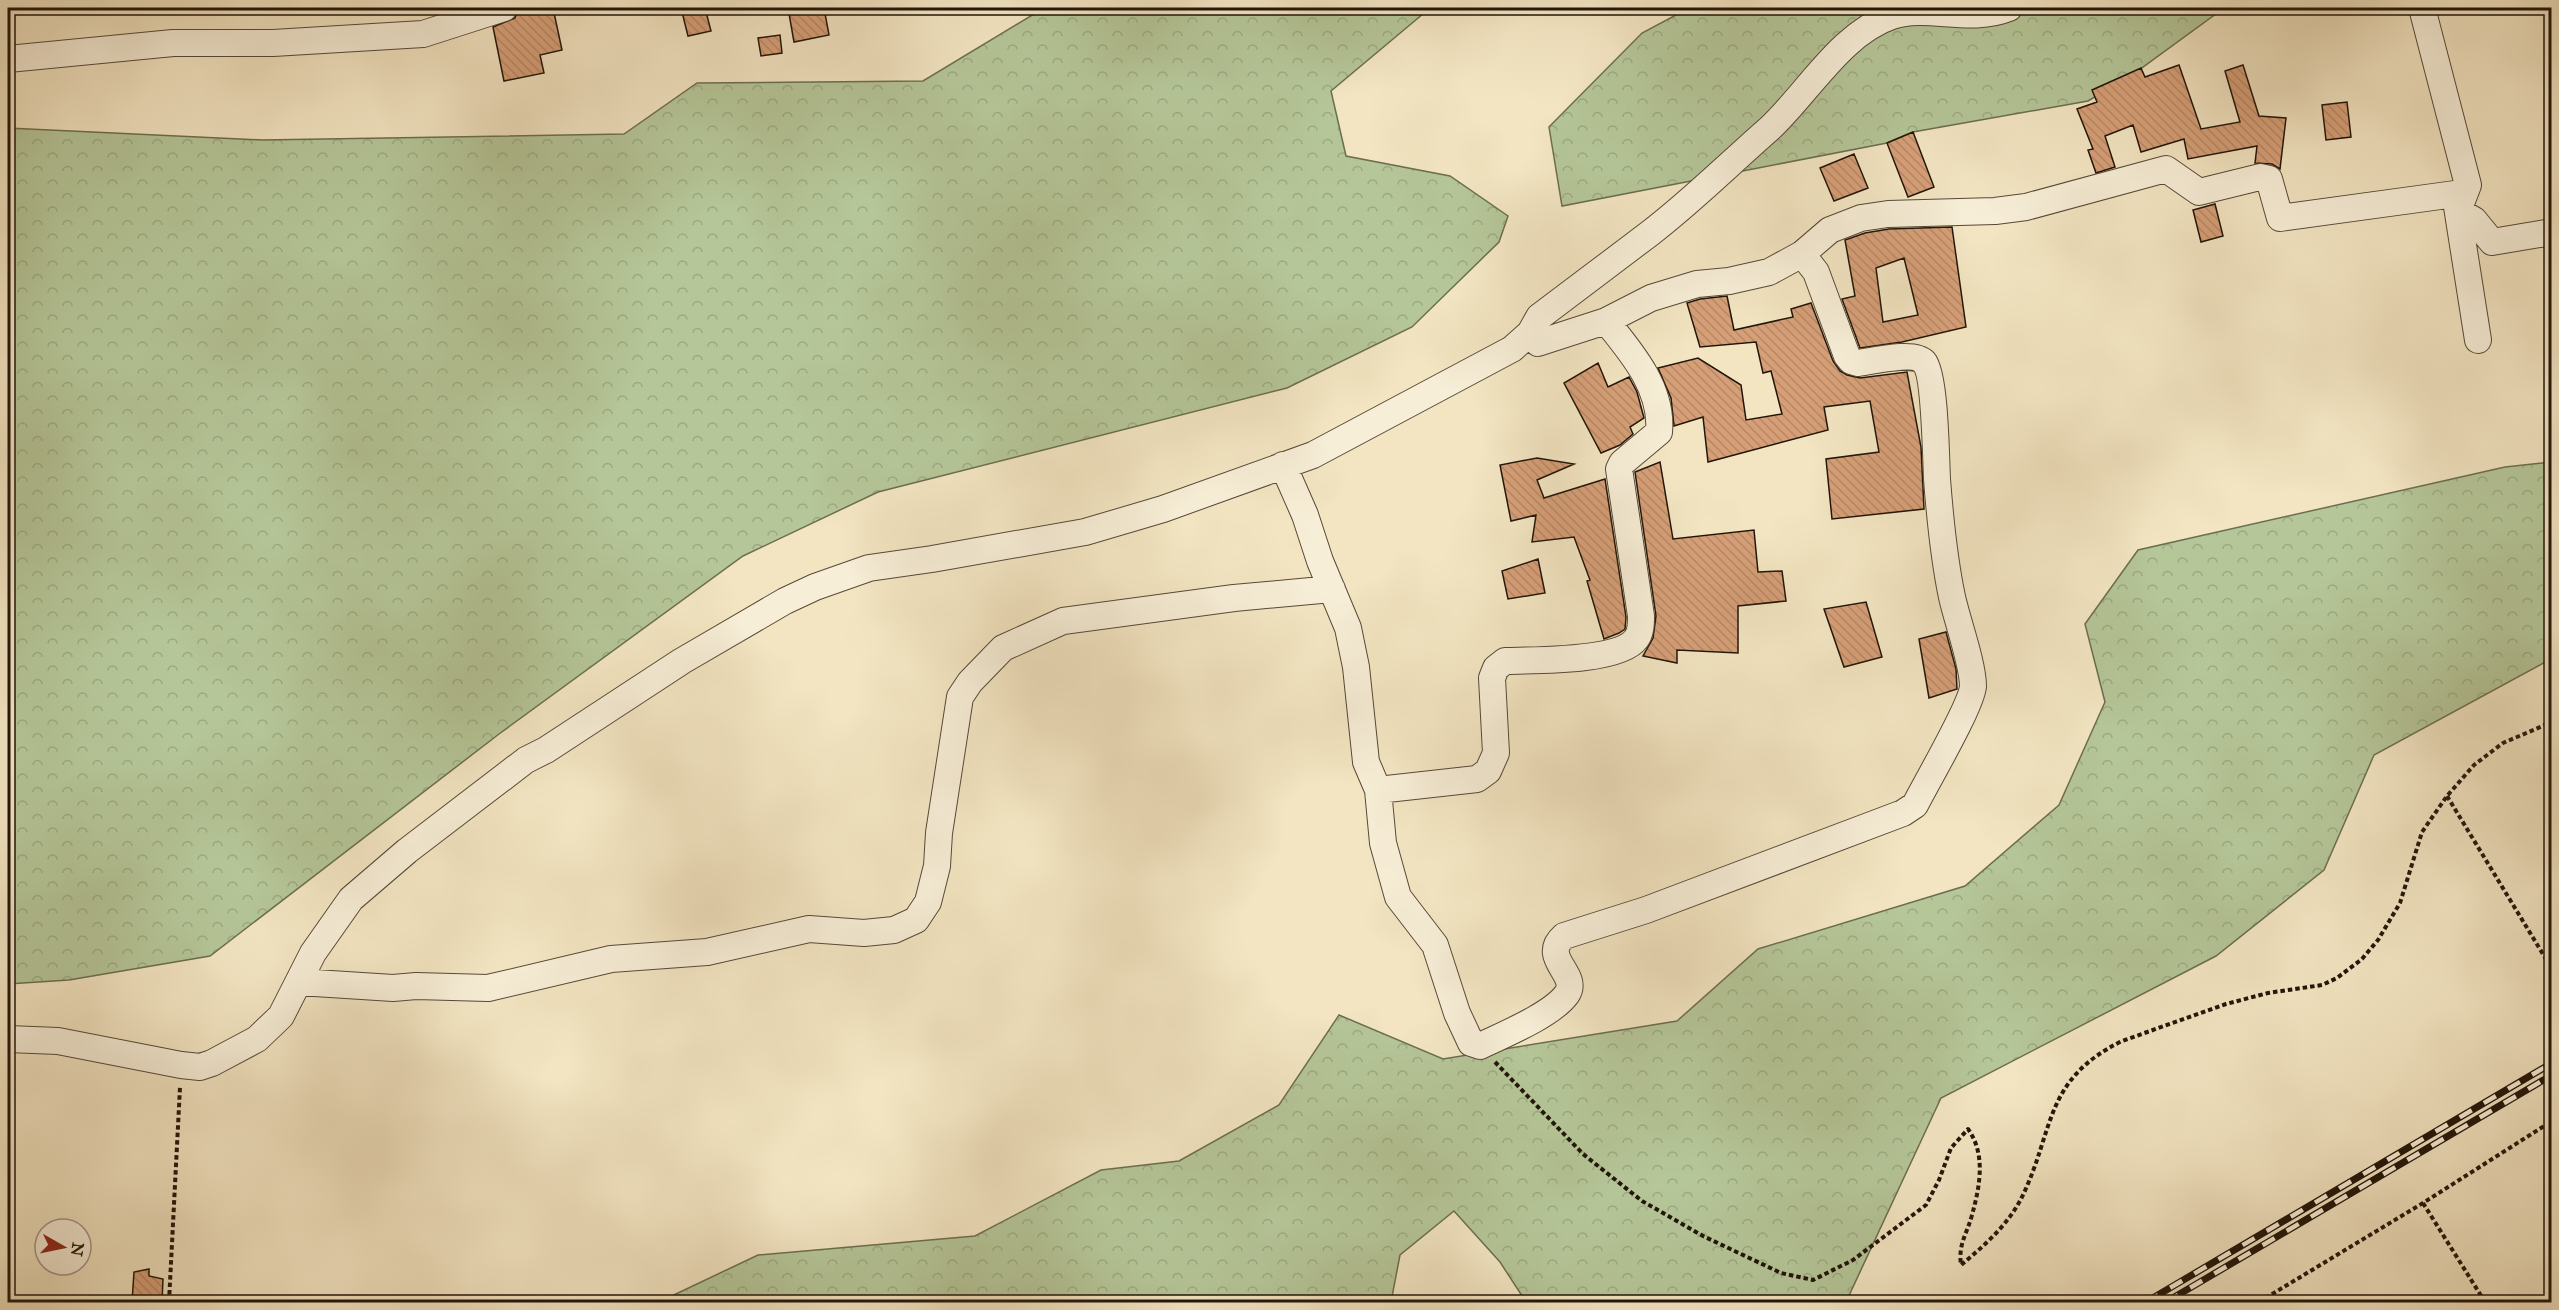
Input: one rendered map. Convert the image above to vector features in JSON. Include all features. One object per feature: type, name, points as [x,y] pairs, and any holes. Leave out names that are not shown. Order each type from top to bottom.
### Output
[{"type":"street","points":[[8,59],[173,43],[273,44],[423,34],[504,8]]},
{"type":"street","points":[[8,1039],[58,1041],[181,1065],[200,1067],[212,1063],[257,1039],[281,1016],[313,953],[351,899],[407,851],[526,760],[546,750],[682,661],[785,601],[815,587],[869,568],[1085,532],[1163,509],[1313,455],[1512,349],[1530,333],[1539,317],[1650,234],[1771,126],[1858,34],[1893,16],[1921,13],[1964,16],[1995,13],[2009,8]]},
{"type":"street","points":[[2422,8],[2468,185],[2458,211]]},
{"type":"street","points":[[1530,333],[1538,343],[1606,321],[1651,298],[1697,284],[1729,281],[1769,272],[1802,254],[1830,230],[1861,218],[1888,214],[1995,211],[2026,207],[2166,169],[2199,192],[2260,177],[2269,179],[2280,218],[2455,194],[2478,340]]},
{"type":"street","points":[[2458,211],[2474,220],[2492,242],[2552,232]]},
{"type":"street","points":[[1283,465],[1305,514],[1320,561],[1348,628],[1356,667],[1366,762],[1378,790],[1383,843],[1398,897],[1435,945],[1457,1013],[1471,1043],[1480,1047],[1538,1018],[1568,993],[1570,983],[1555,952],[1557,942],[1564,936],[1646,910],[1903,813],[1915,805],[1971,696],[1971,675],[1952,595],[1945,552],[1931,386],[1927,365],[1920,358],[1910,356],[1858,363],[1851,361],[1847,356],[1816,272],[1802,254]]},
{"type":"street","points":[[1378,790],[1477,779],[1488,771],[1496,753],[1492,678],[1496,668],[1504,661],[1591,657],[1628,647],[1637,638],[1641,616],[1619,469],[1622,463],[1659,432],[1661,416],[1640,363],[1606,321]]},
{"type":"street","points":[[298,982],[393,988],[416,986],[488,988],[611,959],[707,952],[808,929],[864,933],[894,930],[916,920],[928,902],[937,866],[939,833],[960,697],[970,682],[1003,648],[1063,621],[1234,598],[1332,589]]},
{"type":"path","points":[[1480,1047],[1583,1154],[1642,1201],[1703,1236],[1781,1273],[1813,1280],[1853,1260],[1926,1205],[1952,1148],[1968,1129],[1976,1140],[1981,1156],[1972,1216],[1959,1251],[1961,1265],[1995,1236],[2021,1198],[2057,1099],[2079,1069],[2122,1041],[2226,1004],[2268,993],[2322,985],[2337,978],[2362,959],[2384,930],[2400,903],[2422,832],[2447,796],[2474,765],[2503,743],[2552,722]]},
{"type":"path","points":[[2447,796],[2552,969]]},
{"type":"path","points":[[169,1302],[181,1065]]},
{"type":"path","points":[[2259,1302],[2423,1203],[2552,1121]]},
{"type":"path","points":[[2423,1203],[2485,1302]]},
{"type":"green space","points":[[1044,8],[1430,8],[1331,91],[1346,156],[1450,176],[1508,216],[1499,242],[1412,327],[1287,388],[878,492],[743,556],[499,734],[210,956],[69,980],[8,984],[8,128],[262,140],[624,134],[697,83],[923,81]]},
{"type":"green space","points":[[1689,8],[2224,8],[2132,75],[2088,101],[1913,132],[1887,143],[1562,206],[1549,127],[1642,33]]},
{"type":"green space","points":[[2551,462],[2551,659],[2374,755],[2324,870],[2216,956],[1941,1098],[1846,1302],[1526,1302],[1500,1262],[1454,1211],[1400,1255],[1391,1302],[659,1302],[758,1255],[975,1236],[1101,1170],[1179,1161],[1279,1105],[1339,1015],[1443,1059],[1677,1021],[1758,949],[1965,886],[2059,805],[2105,702],[2085,624],[2138,550],[2505,467]]},
{"type":"building","points":[[519,8],[553,8],[562,50],[540,55],[544,73],[504,81],[493,27],[515,18]]},
{"type":"building","points":[[681,8],[705,8],[711,31],[688,36]]},
{"type":"building","points":[[788,8],[824,8],[829,35],[794,42]]},
{"type":"building","points":[[780,35],[782,53],[761,56],[758,38]]},
{"type":"building","points":[[2179,65],[2201,129],[2240,122],[2225,71],[2243,65],[2259,116],[2286,118],[2280,169],[2272,164],[2255,163],[2257,146],[2188,159],[2184,139],[2141,152],[2133,125],[2105,136],[2115,167],[2096,173],[2088,150],[2093,149],[2077,109],[2097,102],[2092,90],[2141,68],[2145,77]]},
{"type":"building","points":[[2347,102],[2351,137],[2326,140],[2322,105]]},
{"type":"building","points":[[1913,132],[1934,187],[1908,197],[1887,143]]},
{"type":"building","points":[[1854,154],[1868,188],[1834,201],[1820,168]]},
{"type":"building","points":[[2215,204],[2223,236],[2201,242],[2193,210]]},
{"type":"building","points":[[1952,227],[1966,327],[1902,342],[1860,348],[1842,299],[1855,296],[1845,240],[1865,233],[1889,229]],"holes":[[[1904,258],[1918,315],[1883,322],[1876,268]]]},
{"type":"building","points":[[1727,296],[1734,330],[1793,317],[1791,309],[1811,303],[1833,361],[1840,371],[1860,378],[1907,372],[1921,447],[1924,509],[1832,519],[1826,459],[1879,452],[1870,401],[1824,407],[1828,430],[1708,462],[1703,417],[1674,426],[1671,398],[1658,368],[1698,358],[1741,385],[1746,420],[1782,414],[1771,371],[1763,373],[1756,342],[1700,347],[1687,303]]},
{"type":"building","points":[[1598,363],[1608,387],[1629,377],[1637,392],[1644,418],[1630,427],[1633,434],[1620,445],[1601,453],[1564,383]]},
{"type":"building","points":[[1537,458],[1574,464],[1537,480],[1544,498],[1605,479],[1626,617],[1625,629],[1619,633],[1604,639],[1587,581],[1590,580],[1574,537],[1532,542],[1536,515],[1511,521],[1500,465]]},
{"type":"building","points":[[1660,462],[1673,539],[1754,530],[1758,572],[1782,571],[1786,601],[1738,606],[1738,653],[1677,650],[1677,663],[1643,656],[1653,638],[1656,616],[1635,472]]},
{"type":"building","points":[[1538,559],[1545,593],[1508,599],[1502,571]]},
{"type":"building","points":[[1866,602],[1882,657],[1844,667],[1824,609]]},
{"type":"building","points":[[1946,632],[1956,669],[1957,689],[1929,698],[1919,639]]},
{"type":"building","points":[[149,1269],[149,1276],[163,1279],[162,1302],[132,1302],[134,1272]]},
{"type":"railway","points":[[2146,1302],[2552,1063]]},
{"type":"railway","points":[[2166,1302],[2552,1075]]}]
